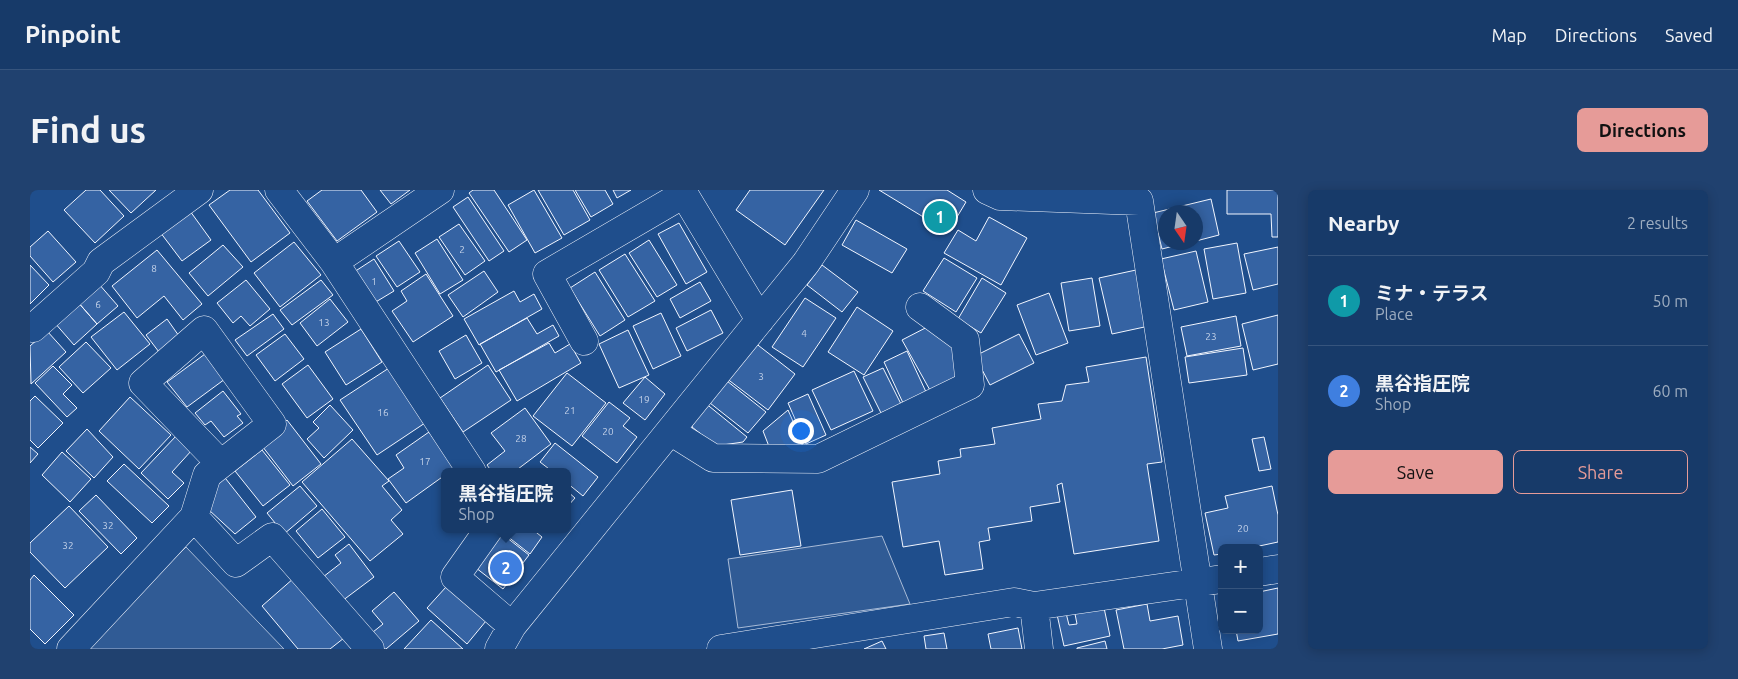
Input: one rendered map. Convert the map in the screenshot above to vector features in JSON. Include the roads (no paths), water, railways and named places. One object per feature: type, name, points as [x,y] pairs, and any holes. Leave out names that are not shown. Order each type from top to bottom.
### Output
[{"type":"street","points":[[279,190],[334,262],[469,468]]},
{"type":"street","points":[[334,262],[440,190]]},
{"type":"street","points":[[486,533],[455,577],[505,637],[806,263],[855,190]]},
{"type":"street","points":[[987,190],[1000,196],[1139,202],[1210,581],[1208,649]]},
{"type":"street","points":[[33,328],[96,272],[102,262],[186,193]]},
{"type":"street","points":[[584,341],[547,274],[684,194],[760,320]]},
{"type":"street","points":[[670,431],[713,458],[818,459],[970,385],[964,340],[920,307]]},
{"type":"street","points":[[70,649],[194,517],[208,475],[272,424],[204,330],[143,383],[221,464]]},
{"type":"street","points":[[194,517],[236,563],[272,537],[370,649]]},
{"type":"street","points":[[1263,571],[1278,569]]},
{"type":"street","points":[[721,649],[1014,602],[1034,606],[1210,581]]},
{"type":"street","points":[[1034,606],[1039,649]]},
{"type":"place","name":"ミナ・テラス","points":[[940,217]]},
{"type":"place","name":"黒谷指圧院","points":[[506,568]]}]
